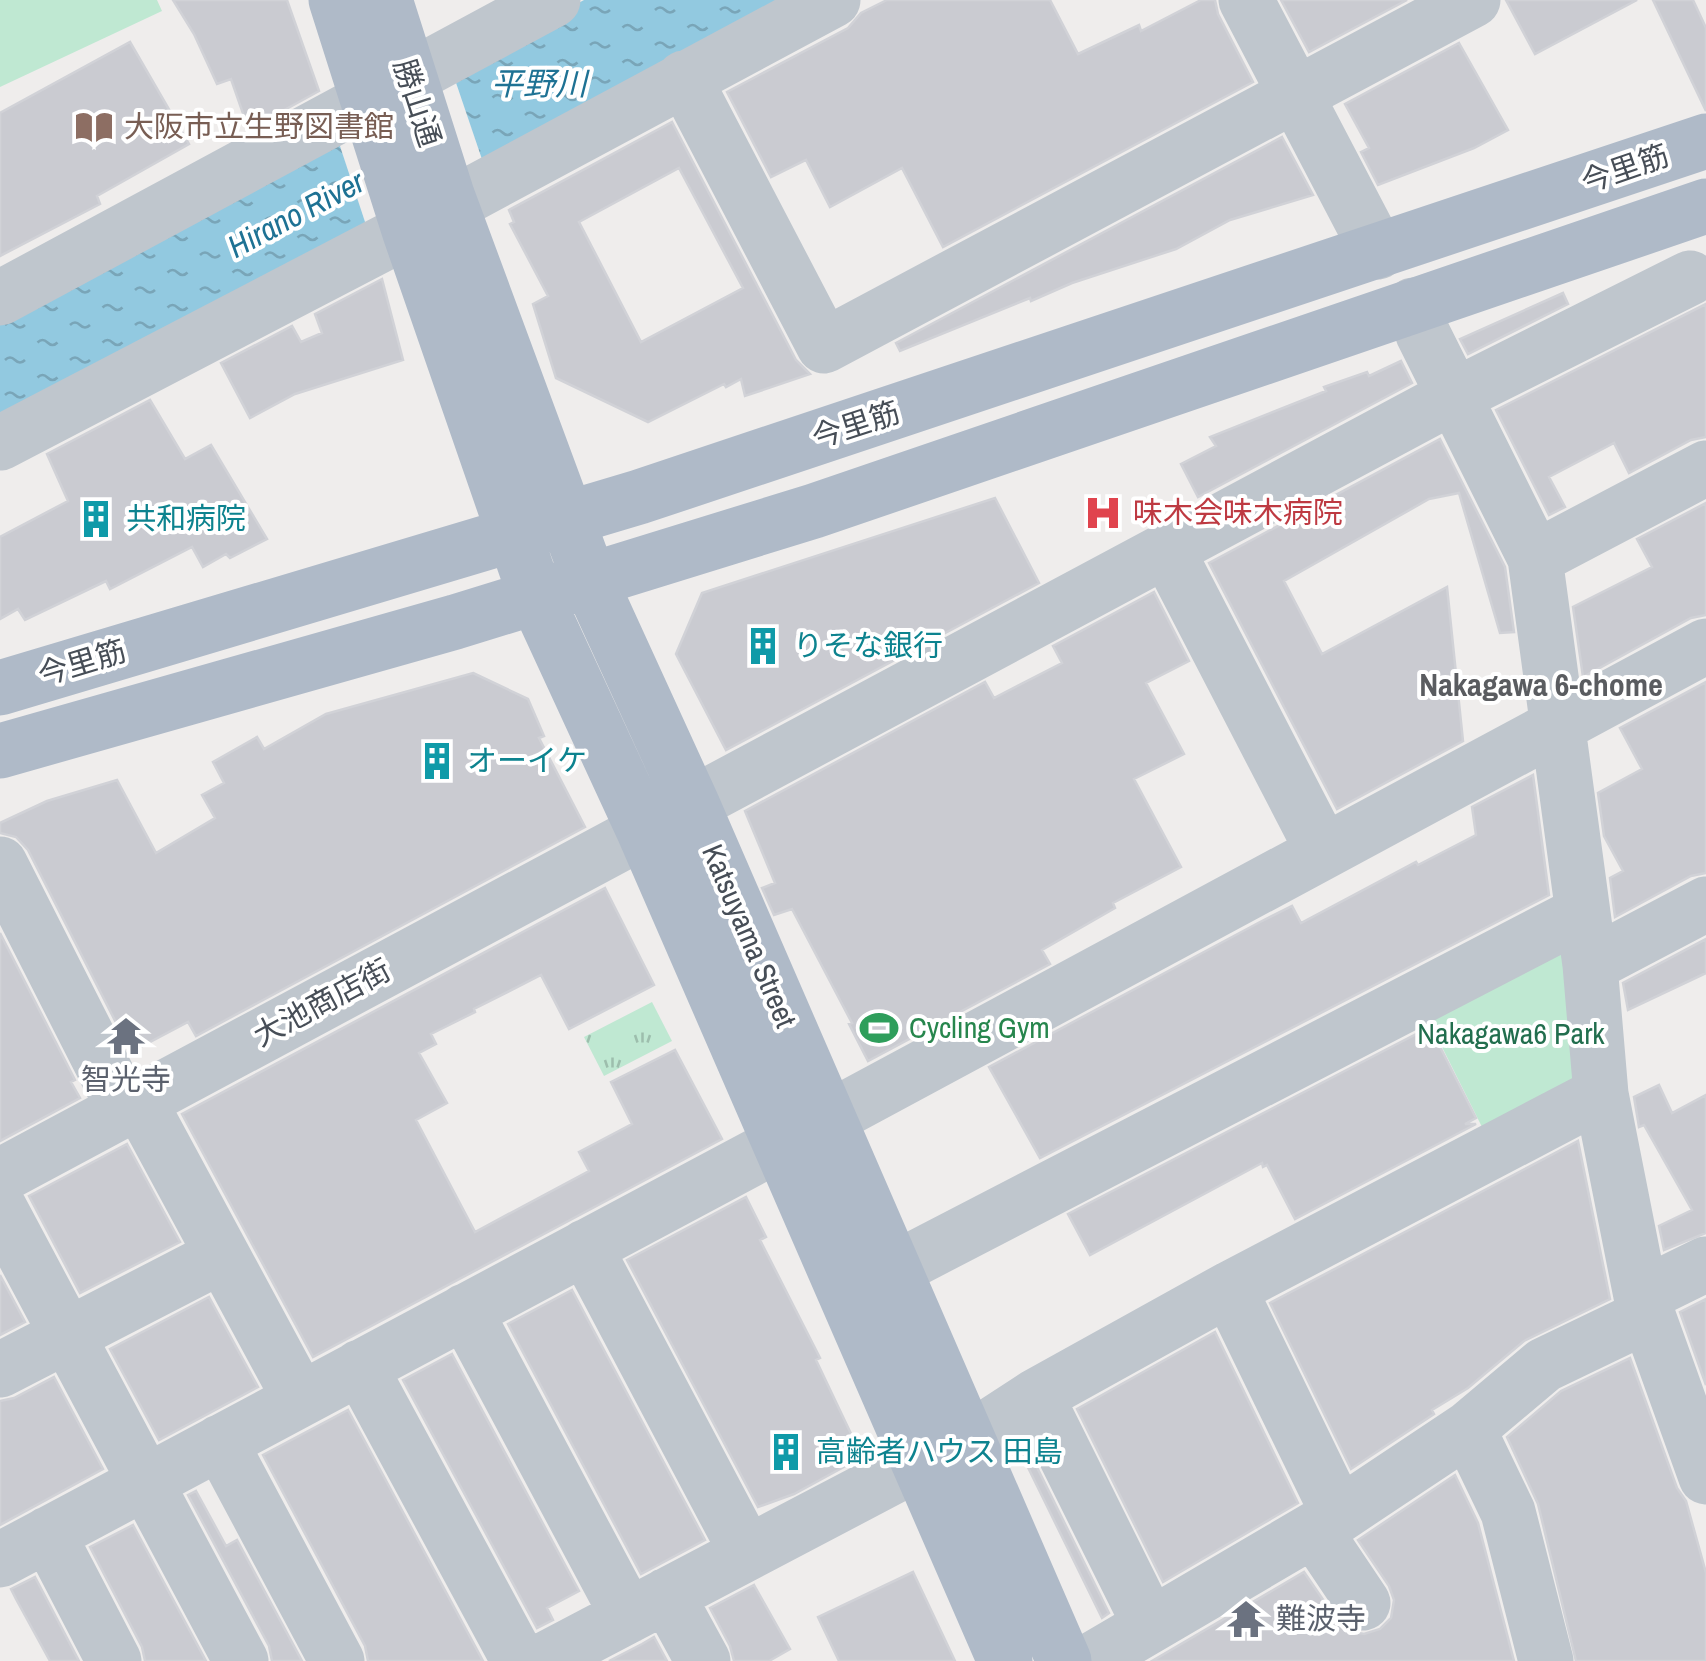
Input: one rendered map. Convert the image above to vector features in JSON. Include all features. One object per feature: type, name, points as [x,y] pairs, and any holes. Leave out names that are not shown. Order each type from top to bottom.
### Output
[{"type":"main road","name":"勝山通","points":[[336,0],[389,95],[428,211]]},
{"type":"main road","name":"勝山通","points":[[385,0],[389,95]]},
{"type":"main road","name":"今里筋","points":[[0,688],[566,519],[1706,141]]},
{"type":"main road","name":"Katsuyama Street","points":[[428,211],[692,804],[1064,1661]]},
{"type":"main road","name":"Katsuyama Street","points":[[428,211],[512,534],[536,597],[644,831],[1005,1661]]},
{"type":"main road","name":"今里筋","points":[[0,751],[536,597],[814,511],[1691,211]]},
{"type":"street","points":[[0,298],[389,95],[553,0]]},
{"type":"street","points":[[0,442],[428,211],[832,0]]},
{"type":"street","points":[[1246,0],[1378,252]]},
{"type":"street","points":[[684,78],[824,346],[1473,0]]},
{"type":"street","points":[[692,804],[1454,396],[1698,293],[1691,211]]},
{"type":"street","points":[[1413,305],[1423,334],[1535,558],[1586,939],[1601,1094],[1644,1306],[1706,1476]]},
{"type":"street","points":[[1535,558],[1706,468]]},
{"type":"street","points":[[1168,552],[1323,851]]},
{"type":"street","points":[[829,1118],[1557,726],[1702,656]]},
{"type":"street","name":"大池商店街","points":[[0,1176],[644,831]]},
{"type":"street","points":[[0,864],[300,1399]]},
{"type":"street","points":[[895,1269],[1586,939],[1706,904]]},
{"type":"street","points":[[542,1661],[967,1441],[1036,1396],[1229,1289],[1601,1094]]},
{"type":"street","points":[[0,1560],[781,1143]]},
{"type":"street","points":[[0,1209],[241,1661]]},
{"type":"street","points":[[586,1247],[747,1553]]},
{"type":"street","points":[[0,1370],[221,1256]]},
{"type":"street","points":[[1090,1661],[1327,1523],[1468,1429],[1544,1365],[1706,1264]]},
{"type":"street","points":[[1229,1289],[1363,1603]]},
{"type":"street","points":[[465,1312],[648,1605],[703,1661]]},
{"type":"street","points":[[360,1368],[519,1661]]},
{"type":"street","points":[[1036,1396],[1150,1625]]},
{"type":"street","points":[[1468,1429],[1508,1512],[1546,1661]]},
{"type":"street","points":[[220,1442],[337,1661]]},
{"type":"street","points":[[48,1534],[114,1661]]},
{"type":"green space","points":[[0,0],[157,0],[162,11],[0,87]]},
{"type":"green space","name":"Nakagawa6 Park","points":[[1564,935],[1585,1090],[1487,1137],[1421,1005]]},
{"type":"green space","points":[[652,1002],[672,1041],[604,1076],[584,1037]]},
{"type":"water","name":"平野川","points":[[584,0],[807,0],[0,425],[0,316]]},
{"type":"pier","points":[[451,68],[487,174],[369,234],[335,131]]},
{"type":"building","points":[[173,0],[287,0],[319,91],[247,125],[231,79],[217,84]]},
{"type":"building","points":[[887,0],[1050,0],[1078,54],[1139,25],[1141,31],[1201,0],[1215,0],[1218,14],[1253,82],[943,247],[902,168],[830,207],[806,160],[771,177],[727,92],[848,28],[861,13]]},
{"type":"building","points":[[1281,0],[1407,0],[1309,52]]},
{"type":"building","points":[[1506,0],[1637,0],[1535,54]]},
{"type":"building","points":[[1653,0],[1693,0],[1706,28],[1706,111]]},
{"type":"building","points":[[130,42],[189,144],[97,196],[100,204],[0,256],[0,113]]},
{"type":"building","points":[[1459,43],[1508,130],[1474,148],[1378,185],[1361,152],[1369,148],[1345,104]]},
{"type":"building","points":[[672,122],[796,360],[810,374],[745,396],[741,379],[726,387],[724,384],[648,422],[556,378],[533,304],[548,296],[510,224],[514,222],[509,210]],"holes":[[[679,168],[743,288],[641,342],[579,222]]]},
{"type":"building","points":[[1282,137],[1313,195],[1230,220],[1176,249],[1072,283],[1031,301],[1030,298],[900,351],[896,343]]},
{"type":"building","points":[[382,279],[403,360],[295,394],[250,418],[221,363],[292,326],[301,342],[322,333],[315,314]]},
{"type":"building","points":[[1563,293],[1568,304],[1468,354],[1460,339]]},
{"type":"building","points":[[1706,304],[1706,437],[1691,440],[1629,473],[1614,443],[1549,477],[1565,507],[1549,515],[1496,410]]},
{"type":"building","points":[[1401,361],[1412,383],[1198,497],[1181,464],[1216,446],[1210,437],[1326,391],[1324,387],[1367,372],[1369,376]]},
{"type":"building","name":"共和病院","points":[[150,400],[185,459],[211,445],[267,539],[203,567],[192,547],[110,589],[106,581],[25,620],[18,609],[0,619],[0,537],[68,501],[47,454]]},
{"type":"building","points":[[1440,439],[1505,567],[1514,632],[1500,633],[1459,493],[1429,499],[1284,581],[1322,654],[1447,587],[1463,741],[1337,809],[1209,563]]},
{"type":"building","points":[[995,498],[1039,583],[726,750],[676,654],[702,593]]},
{"type":"building","points":[[1706,503],[1706,615],[1691,618],[1583,677],[1573,607],[1652,567],[1637,539]]},
{"type":"building","points":[[1154,592],[1189,661],[1146,683],[1184,754],[1134,779],[1181,867],[1113,903],[1115,908],[1042,950],[1050,964],[868,1061],[792,909],[774,915],[762,888],[775,883],[745,811],[985,682],[994,698],[1062,663],[1053,646]]},
{"type":"building","points":[[473,673],[528,699],[544,736],[539,738],[585,827],[196,1036],[188,1022],[131,1052],[28,850],[16,837],[0,833],[0,823],[47,801],[117,780],[156,853],[215,818],[202,795],[224,783],[213,762],[257,737],[264,749],[326,714]]},
{"type":"building","points":[[1706,682],[1706,873],[1691,876],[1615,917],[1610,878],[1623,871],[1604,836],[1598,793],[1642,769],[1620,728]]},
{"type":"building","points":[[1533,775],[1549,895],[1040,1158],[989,1067],[1292,906],[1301,923],[1476,835],[1472,807]]},
{"type":"building","points":[[605,888],[654,985],[569,1029],[541,975],[474,1009],[475,1012],[431,1034],[436,1044],[419,1053],[447,1103],[416,1120],[475,1232],[589,1171],[579,1152],[632,1124],[611,1082],[675,1050],[722,1139],[313,1357],[182,1114]]},
{"type":"building","points":[[0,933],[75,1080],[71,1082],[80,1098],[0,1141]]},
{"type":"building","points":[[1706,939],[1706,973],[1628,1010],[1623,983]]},
{"type":"building","points":[[1430,1027],[1476,1118],[1465,1124],[1476,1124],[1295,1219],[1267,1165],[1263,1167],[1262,1163],[1090,1255],[1068,1214]]},
{"type":"building","points":[[1659,1085],[1672,1113],[1706,1095],[1706,1233],[1664,1250],[1659,1226],[1692,1210],[1644,1125],[1639,1127],[1634,1097]]},
{"type":"building","points":[[1578,1141],[1610,1299],[1524,1341],[1468,1388],[1432,1410],[1434,1414],[1351,1469],[1270,1303]]},
{"type":"building","points":[[127,1144],[180,1242],[80,1293],[29,1196]]},
{"type":"building","points":[[746,1197],[766,1237],[760,1240],[820,1358],[816,1360],[862,1457],[794,1494],[758,1507],[627,1260]]},
{"type":"building","points":[[0,1275],[25,1322],[0,1335]]},
{"type":"building","points":[[572,1290],[705,1540],[641,1574],[508,1324]]},
{"type":"building","points":[[209,1297],[258,1387],[159,1440],[110,1349]]},
{"type":"building","points":[[1706,1299],[1706,1385],[1680,1312]]},
{"type":"building","points":[[1215,1332],[1298,1503],[1163,1582],[1077,1409]]},
{"type":"building","points":[[452,1354],[579,1591],[547,1608],[553,1620],[537,1628],[403,1380]]},
{"type":"building","points":[[1630,1358],[1677,1488],[1686,1501],[1706,1573],[1706,1661],[1576,1661],[1538,1504],[1507,1437],[1561,1391]]},
{"type":"building","points":[[54,1377],[103,1469],[0,1525],[0,1401]]},
{"type":"building","points":[[348,1410],[483,1661],[368,1661],[365,1646],[263,1455]]},
{"type":"building","points":[[1024,1441],[1109,1613],[1102,1618],[1017,1445]]},
{"type":"building","points":[[1455,1475],[1478,1523],[1514,1661],[1152,1661],[1304,1572],[1348,1631],[1364,1634],[1380,1629],[1391,1618],[1394,1600],[1358,1540]]},
{"type":"building","points":[[196,1491],[226,1546],[237,1540],[302,1661],[272,1661],[269,1646],[188,1495]]},
{"type":"building","points":[[133,1525],[206,1661],[145,1661],[142,1647],[90,1547]]},
{"type":"building","points":[[913,1572],[955,1661],[839,1661],[818,1617]]},
{"type":"building","points":[[35,1577],[79,1661],[50,1661],[16,1599],[11,1589]]},
{"type":"building","points":[[754,1585],[790,1649],[769,1661],[734,1661],[710,1608]]},
{"type":"building","points":[[654,1637],[667,1661],[609,1661],[642,1644]]},
{"type":"place","name":"大阪市立生野図書館","points":[[94,127]]},
{"type":"place","name":"味木会味木病院","points":[[1103,513]]},
{"type":"place","name":"共和病院","points":[[96,519]]},
{"type":"place","name":"りそな銀行","points":[[763,646]]},
{"type":"place","name":"オーイケ","points":[[437,761]]},
{"type":"place","name":"Cycling Gym","points":[[879,1028]]},
{"type":"place","name":"智光寺","points":[[126,1036]]},
{"type":"place","name":"高齢者ハウス 田島","points":[[786,1452]]},
{"type":"place","name":"難波寺","points":[[1246,1619]]},
{"type":"district","name":"Nakagawa 6-chome","points":[[1541,685]]},
{"type":"water label","name":"Hirano River","points":[[296,214]]}]
